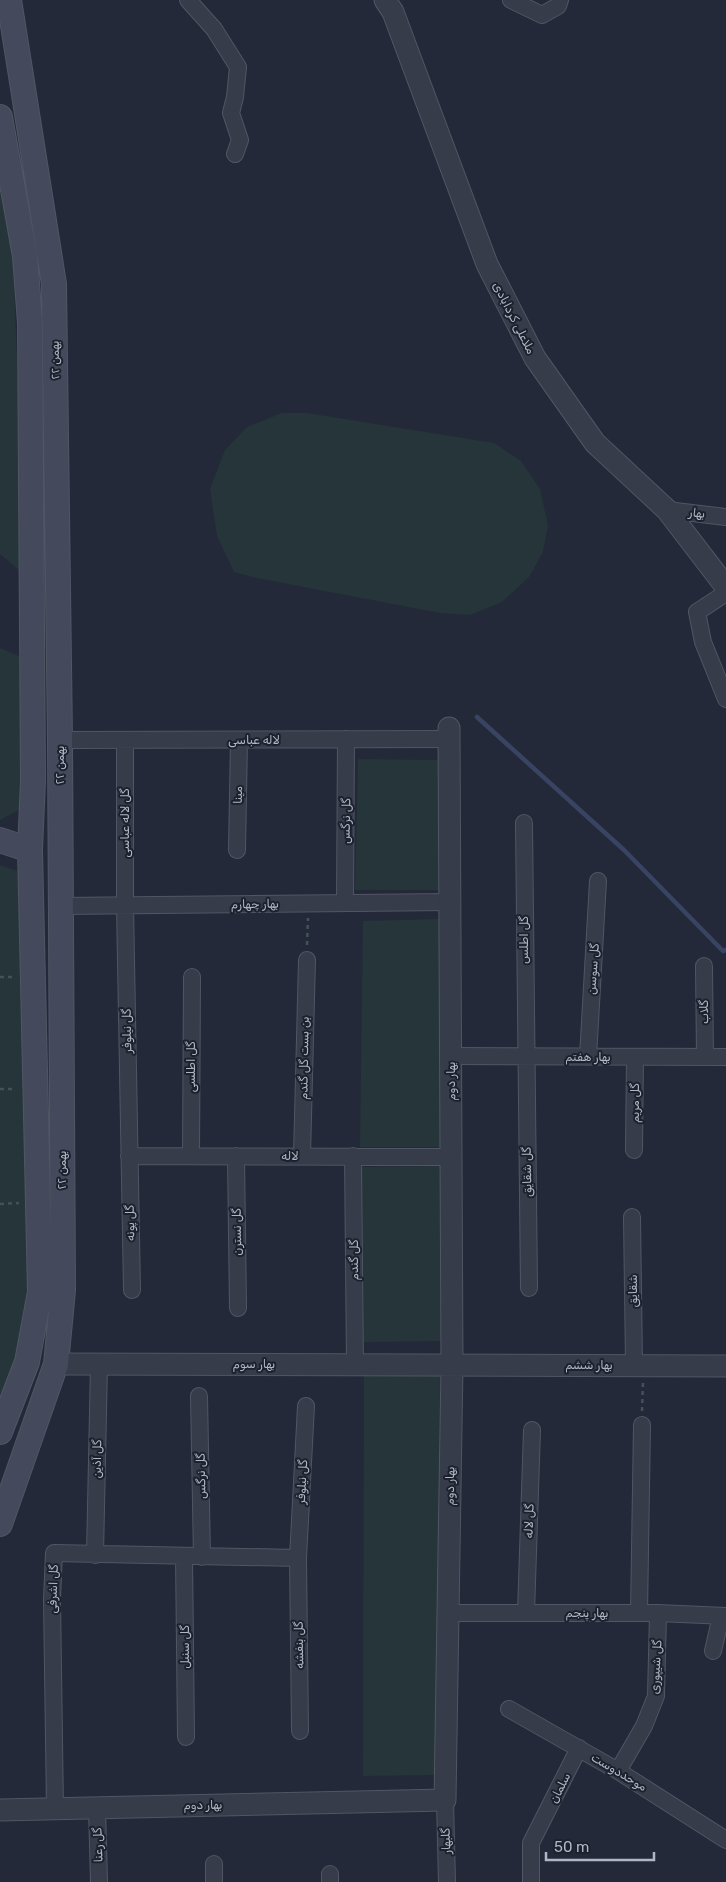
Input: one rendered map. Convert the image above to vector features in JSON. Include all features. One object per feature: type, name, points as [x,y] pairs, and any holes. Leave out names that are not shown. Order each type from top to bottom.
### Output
[{"type":"main road","name":"۲۲ بهمن","points":[[0,1524],[56,1364],[63,1290],[60,740],[54,284],[9,0]]},
{"type":"main road","name":"۲۲ بهمن","points":[[0,118],[25,256],[30,323],[32,770],[30,850],[40,1292],[27,1362],[0,1432]]},
{"type":"main road","points":[[26,270],[52,269]]},
{"type":"main road","points":[[0,840],[30,850]]},
{"type":"street","points":[[188,0],[214,30],[238,67],[235,97],[231,113],[240,140],[235,154]]},
{"type":"street","name":"ملاعلی کردابادی","points":[[385,0],[392,12],[487,264],[535,358],[595,442],[667,510],[726,586]]},
{"type":"street","points":[[510,0],[542,15],[558,6],[560,0]]},
{"type":"street","name":"بهار","points":[[667,510],[726,517]]},
{"type":"street","points":[[724,690],[702,642],[697,612],[726,594]]},
{"type":"street","name":"لاله عباسی","points":[[60,740],[346,739],[449,733]]},
{"type":"street","name":"بهار دوم","points":[[0,1810],[445,1800],[452,1365],[449,733]]},
{"type":"street","name":"گل نرگس","points":[[345,903],[346,739]]},
{"type":"street","name":"گل لاله عباسی","points":[[125,740],[126,906]]},
{"type":"street","name":"مینا","points":[[237,850],[239,740]]},
{"type":"street","name":"گل اطلس","points":[[524,823],[525,1056]]},
{"type":"street","name":"گل سوسن","points":[[588,1057],[598,881]]},
{"type":"street","name":"بهار چهارم","points":[[61,906],[450,902]]},
{"type":"street","name":"گل نیلوفر","points":[[126,906],[129,1156]]},
{"type":"street","name":"بن بست گل گندم","points":[[302,1156],[307,960]]},
{"type":"street","name":"گلاب","points":[[704,966],[705,1057]]},
{"type":"street","name":"گل اطلسی","points":[[191,1156],[192,977]]},
{"type":"street","name":"بهار هفتم","points":[[450,1056],[726,1057]]},
{"type":"street","name":"گل شقایق","points":[[525,1056],[529,1288]]},
{"type":"street","name":"گل مریم","points":[[634,1150],[635,1057]]},
{"type":"street","name":"لاله","points":[[129,1156],[451,1157]]},
{"type":"street","name":"گل پونه","points":[[129,1156],[132,1290]]},
{"type":"street","name":"گل نسترن","points":[[236,1156],[238,1308]]},
{"type":"street","name":"گل گندم","points":[[353,1156],[354,1364]]},
{"type":"street","name":"شقایق","points":[[632,1217],[639,1365]]},
{"type":"street","name":"بهار سوم","points":[[56,1364],[452,1365]]},
{"type":"street","name":"گل آذین","points":[[95,1555],[99,1364]]},
{"type":"street","name":"بهار ششم","points":[[452,1365],[726,1366]]},
{"type":"street","name":"گل نرگس","points":[[199,1396],[202,1557]]},
{"type":"street","name":"گل نیلوفر","points":[[298,1558],[306,1406]]},
{"type":"street","points":[[638,1613],[642,1425]]},
{"type":"street","name":"گل لاله","points":[[526,1613],[532,1430]]},
{"type":"street","name":"گل اشرفی","points":[[55,1809],[52,1598],[54,1553],[298,1558]]},
{"type":"street","name":"گل سنبل","points":[[184,1556],[186,1737]]},
{"type":"street","name":"گل بنفشه","points":[[298,1558],[300,1731]]},
{"type":"street","name":"بهار پنجم","points":[[448,1613],[658,1613],[723,1616]]},
{"type":"street","name":"گل شیپوری","points":[[618,1771],[644,1726],[656,1696],[658,1613]]},
{"type":"street","points":[[713,1651],[723,1616]]},
{"type":"street","name":"موحددوست","points":[[509,1709],[724,1834]]},
{"type":"street","name":"سلمان","points":[[530,1882],[531,1843],[579,1748]]},
{"type":"street","name":"گلبهار","points":[[445,1800],[447,1882]]},
{"type":"street","name":"گل رعنا","points":[[97,1808],[99,1882]]},
{"type":"street","points":[[214,1864],[214,1882]]},
{"type":"path","points":[[307,960],[308,904]]},
{"type":"path","points":[[639,1365],[642,1425]]},
{"type":"shaded area","points":[[0,191],[13,257],[22,488],[20,571],[0,554]]},
{"type":"shaded area","points":[[282,413],[307,413],[494,443],[521,461],[540,489],[548,525],[543,552],[529,577],[502,602],[470,615],[440,613],[234,572],[217,536],[210,489],[225,450],[247,427]]},
{"type":"shaded area","points":[[0,648],[26,659],[28,805],[0,820]]},
{"type":"shaded area","points":[[358,759],[438,760],[438,890],[355,890]]},
{"type":"shaded area","points":[[0,865],[18,871],[28,1284],[17,1361],[0,1405]]},
{"type":"shaded area","points":[[440,919],[441,1147],[360,1147],[363,921]]},
{"type":"shaded area","points":[[440,1166],[441,1341],[364,1342],[362,1167]]},
{"type":"shaded area","points":[[364,1373],[440,1375],[436,1775],[363,1776]]},
{"type":"waterway","points":[[477,717],[624,850],[723,951],[726,950]]}]
